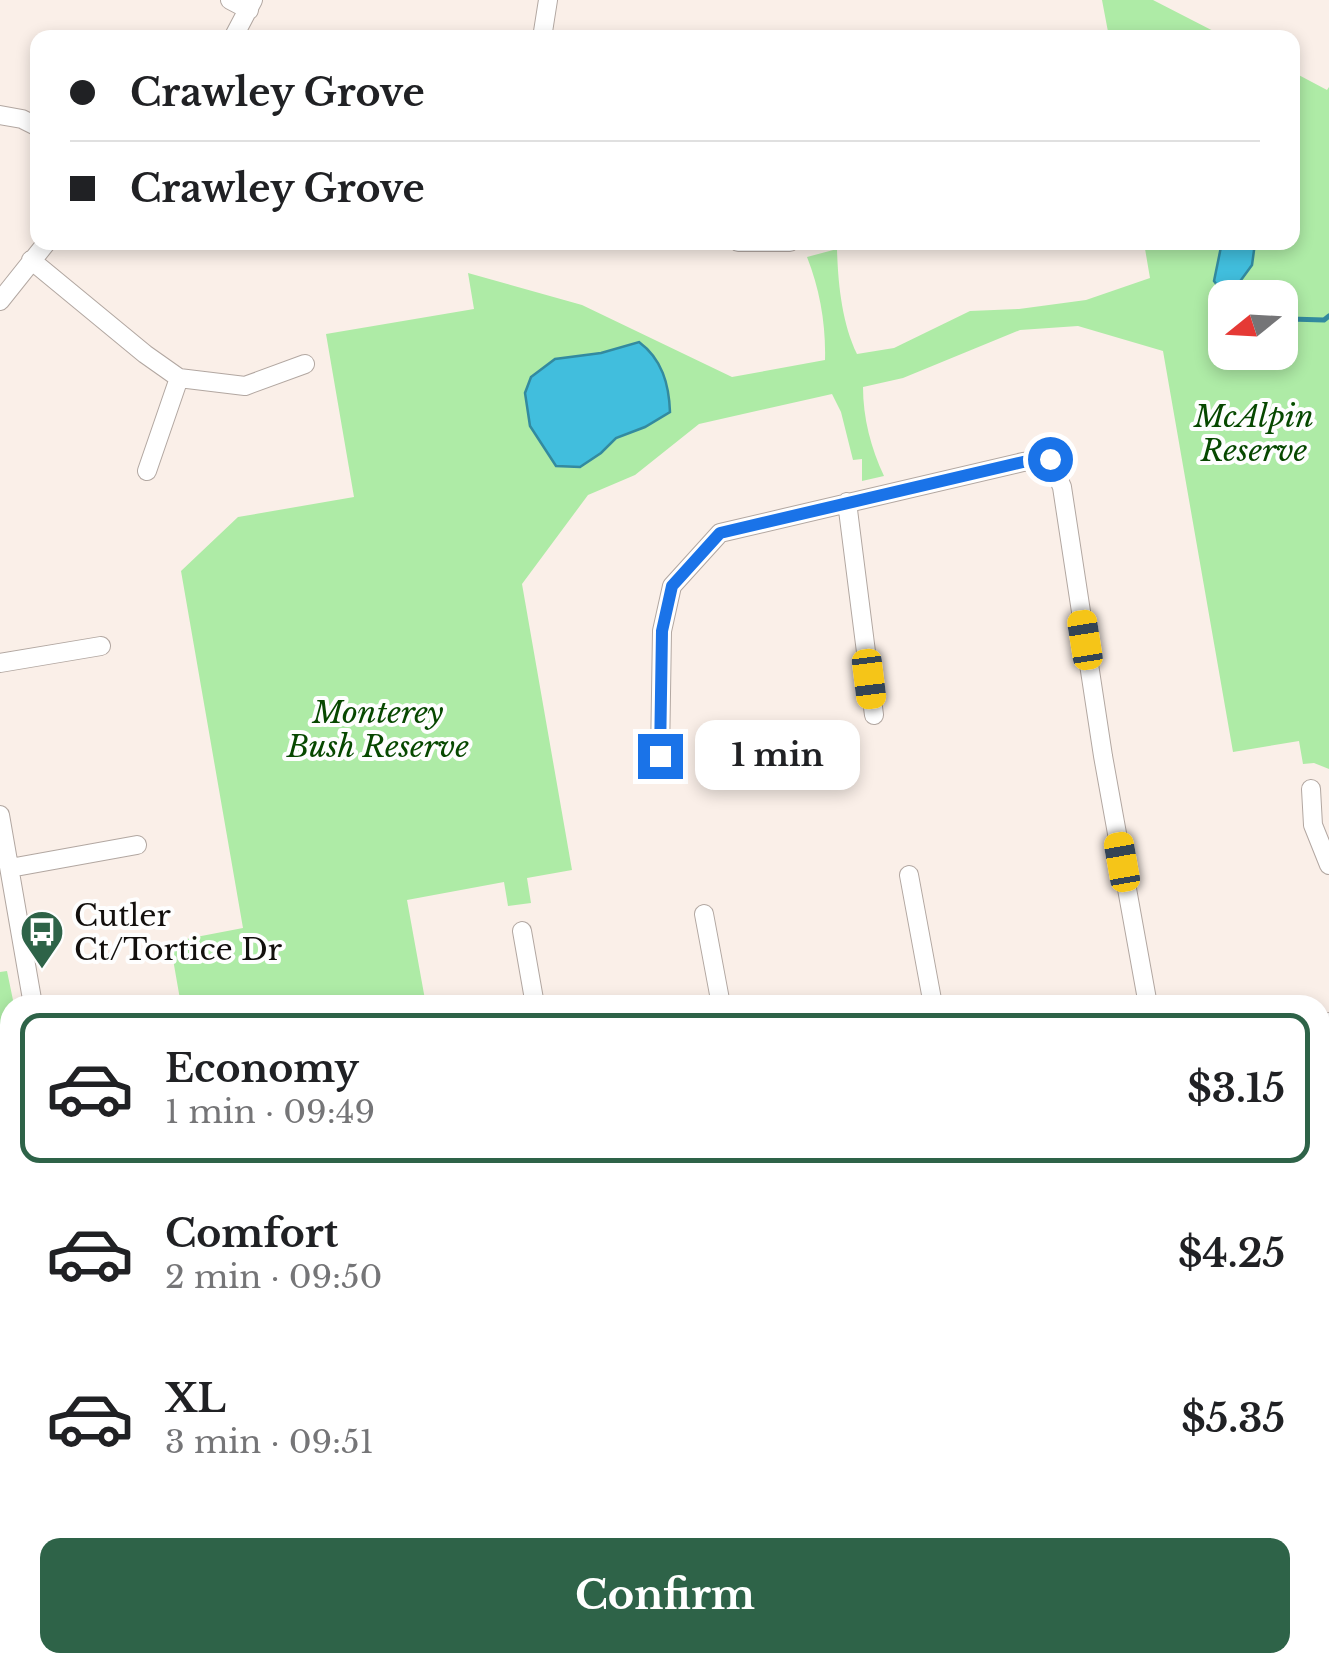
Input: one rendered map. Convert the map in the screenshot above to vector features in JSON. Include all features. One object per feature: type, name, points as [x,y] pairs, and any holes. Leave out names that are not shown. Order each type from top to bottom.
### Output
[{"type":"street","points":[[230,0],[251,5],[237,30]]},
{"type":"street","points":[[543,30],[548,0]]},
{"type":"street","points":[[0,115],[30,123]]},
{"type":"street","points":[[0,301],[40,250]]},
{"type":"street","points":[[32,260],[145,354],[180,378],[245,386],[305,364]]},
{"type":"street","points":[[148,471],[180,378]]},
{"type":"street","points":[[660,756],[662,631],[672,586],[720,533],[1050,459],[1062,487],[1103,756],[1146,995]]},
{"type":"street","points":[[847,502],[874,714]]},
{"type":"street","points":[[0,663],[101,646]]},
{"type":"street","points":[[1311,789],[1313,825],[1329,865]]},
{"type":"street","points":[[0,814],[31,995]]},
{"type":"street","points":[[10,868],[137,844]]},
{"type":"street","points":[[910,874],[930,995]]},
{"type":"street","points":[[704,914],[718,995]]},
{"type":"street","points":[[522,931],[533,995]]},
{"type":"green space","points":[[1102,0],[1153,0],[1211,30],[1108,30]]},
{"type":"green space","points":[[1300,76],[1327,90],[1329,87],[1329,769],[1314,763],[1303,764],[1299,741],[1233,752],[1163,351],[1078,326],[1020,330],[903,378],[863,387],[869,433],[884,476],[862,481],[862,459],[853,460],[841,412],[832,394],[699,424],[635,475],[588,495],[522,584],[572,870],[527,878],[531,903],[508,906],[504,882],[407,900],[424,995],[179,995],[170,942],[243,928],[181,571],[238,517],[354,497],[326,334],[474,309],[468,273],[582,305],[732,377],[825,360],[821,308],[807,257],[833,250],[837,250],[842,303],[857,354],[894,348],[970,311],[1086,300],[1150,278],[1145,250],[1300,250]]},
{"type":"green space","points":[[7,971],[12,995],[0,995],[0,972]]},
{"type":"water","points":[[1220,250],[1254,250],[1252,265],[1241,280],[1214,280]]},
{"type":"water","points":[[639,342],[663,373],[670,412],[616,438],[580,467],[556,466],[530,426],[525,393],[531,377],[555,359],[601,353]]},
{"type":"waterway","points":[[1298,319],[1324,320],[1329,316]]},
{"type":"place","name":"Cutler Ct/Tortice Dr","points":[[42,970]]},
{"type":"route","points":[[660,756],[662,631],[672,586],[720,533],[1050,459]]},
{"type":"park label","name":"McAlpin Reserve","points":[[1254,433]]},
{"type":"park label","name":"Monterey Bush Reserve","points":[[378,729]]}]
